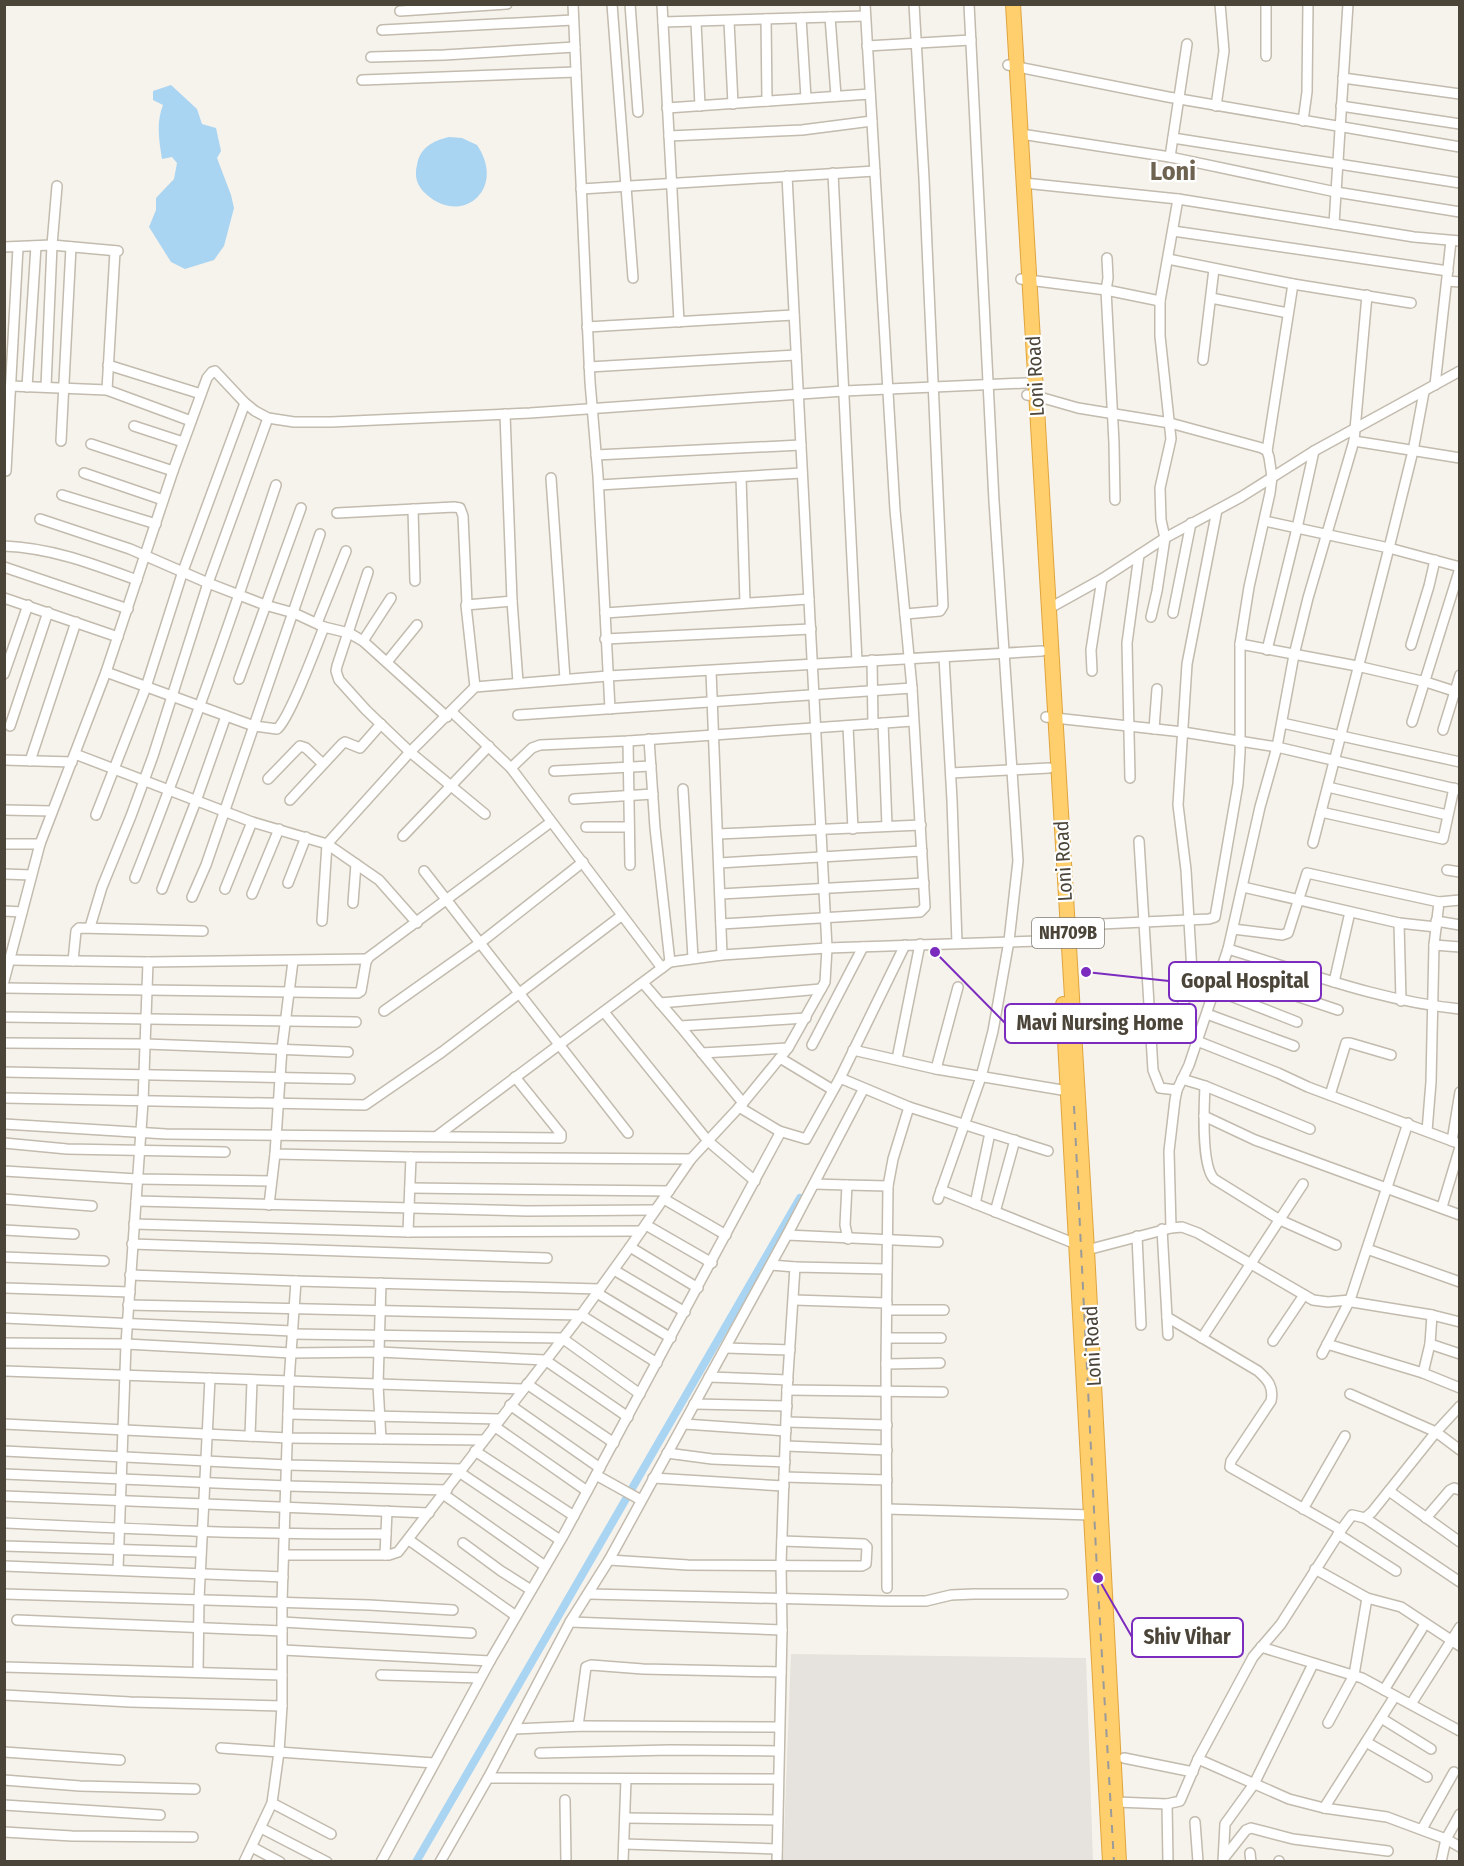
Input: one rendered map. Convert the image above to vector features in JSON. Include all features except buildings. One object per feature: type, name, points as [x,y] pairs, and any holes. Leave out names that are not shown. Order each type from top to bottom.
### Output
[{"type":"highway","name":"Loni Road","points":[[1004,4],[1021,134],[1025,278]]},
{"type":"highway","name":"Loni Road","points":[[1014,4],[1012,66],[1025,278],[1042,651],[1051,717],[1049,768],[1063,933],[1068,1091],[1082,1247],[1091,1515],[1110,1862]]},
{"type":"highway","name":"Loni Road","points":[[1030,391],[1048,609],[1051,717],[1063,933],[1119,1862]]},
{"type":"street","points":[[400,11],[507,4]]},
{"type":"street","points":[[573,4],[589,367],[599,485],[610,709]]},
{"type":"street","points":[[612,4],[633,278]]},
{"type":"street","points":[[630,4],[638,112]]},
{"type":"street","points":[[662,4],[679,322]]},
{"type":"street","points":[[721,924],[920,912],[925,907],[912,688],[896,510],[865,4]]},
{"type":"street","points":[[905,614],[940,611],[942,608],[924,178],[914,4]]},
{"type":"street","points":[[969,4],[994,501],[1018,861],[1009,941],[993,1031],[981,1077],[939,1195],[975,1204],[1082,1247],[1167,1228],[1182,1227],[1198,1233],[1304,1295],[1321,1302],[1350,1300],[1460,1322]]},
{"type":"street","points":[[1216,106],[1224,51],[1220,4]]},
{"type":"street","points":[[1266,4],[1266,56]]},
{"type":"street","points":[[1304,121],[1307,92],[1308,4]]},
{"type":"street","points":[[1334,224],[1348,4]]},
{"type":"street","points":[[663,22],[865,16]]},
{"type":"street","points":[[830,17],[836,96]]},
{"type":"street","points":[[801,18],[806,98]]},
{"type":"street","points":[[766,19],[767,101]]},
{"type":"street","points":[[382,30],[573,20]]},
{"type":"street","points":[[729,21],[733,104]]},
{"type":"street","points":[[696,22],[700,106]]},
{"type":"street","points":[[867,46],[971,40]]},
{"type":"street","points":[[1170,158],[1187,44]]},
{"type":"street","points":[[371,57],[575,47]]},
{"type":"street","points":[[1012,66],[1216,106],[1460,147]]},
{"type":"street","points":[[362,80],[576,72]]},
{"type":"street","points":[[1343,78],[1460,94]]},
{"type":"street","points":[[667,108],[870,94]]},
{"type":"street","points":[[1341,106],[1460,124]]},
{"type":"street","points":[[669,136],[802,130],[872,121]]},
{"type":"street","points":[[1021,134],[1170,158],[1336,192],[1460,212]]},
{"type":"street","points":[[1173,138],[1460,183]]},
{"type":"street","points":[[581,189],[875,171]]},
{"type":"street","points":[[833,173],[857,661]]},
{"type":"street","points":[[284,1555],[385,1555],[398,1552],[581,1315],[691,1159],[741,1105],[788,1048],[821,989],[826,975],[825,918],[787,176]]},
{"type":"street","points":[[1024,183],[1178,200],[1455,241],[1448,271],[1435,385]]},
{"type":"street","points":[[46,387],[57,186]]},
{"type":"street","points":[[1151,617],[1165,538],[1161,519],[1160,488],[1171,439],[1160,336],[1160,301],[1178,200]]},
{"type":"street","points":[[1173,231],[1448,271]]},
{"type":"street","points":[[4,247],[52,245],[116,250],[107,390]]},
{"type":"street","points":[[27,387],[36,246]]},
{"type":"street","points":[[6,471],[18,247]]},
{"type":"street","points":[[61,441],[71,248]]},
{"type":"street","points":[[1107,258],[1106,290],[1115,500]]},
{"type":"street","points":[[1168,259],[1293,284],[1411,303]]},
{"type":"street","points":[[1203,360],[1214,269]]},
{"type":"street","points":[[1025,278],[1160,301]]},
{"type":"street","points":[[1447,281],[1460,282]]},
{"type":"street","points":[[436,1136],[666,965],[693,958],[722,955],[826,948],[1009,941],[1144,923],[1213,919],[1235,806],[1239,766],[1240,644],[1249,587],[1265,521],[1272,477],[1267,451],[1293,284]]},
{"type":"street","points":[[1168,1335],[1169,1151],[1177,1090],[1207,1014],[1228,949],[1260,807],[1277,747],[1294,655],[1354,441],[1367,295]]},
{"type":"street","points":[[1210,298],[1288,313]]},
{"type":"street","points":[[587,327],[794,315]]},
{"type":"street","points":[[589,367],[796,355]]},
{"type":"street","points":[[108,365],[201,394]]},
{"type":"street","points":[[4,981],[9,943],[22,912],[40,844],[106,672],[183,442],[209,374],[215,371],[245,403],[268,418],[294,422],[505,414],[989,383],[1030,391],[1078,408],[1170,423],[1267,451]]},
{"type":"street","points":[[1048,609],[1314,451],[1460,371]]},
{"type":"street","points":[[11,386],[107,390],[191,421]]},
{"type":"street","points":[[1313,843],[1413,451],[1424,392]]},
{"type":"street","points":[[96,815],[146,687],[183,572],[245,403]]},
{"type":"street","points":[[505,414],[512,601],[518,682]]},
{"type":"street","points":[[90,927],[102,887],[144,780],[208,583],[226,539],[268,418]]},
{"type":"street","points":[[134,426],[183,442]]},
{"type":"street","points":[[1354,441],[1460,458]]},
{"type":"street","points":[[91,444],[173,471]]},
{"type":"street","points":[[596,455],[801,445]]},
{"type":"street","points":[[1267,650],[1314,451]]},
{"type":"street","points":[[84,473],[163,500]]},
{"type":"street","points":[[599,485],[802,473]]},
{"type":"street","points":[[741,477],[745,602]]},
{"type":"street","points":[[551,478],[565,679]]},
{"type":"street","points":[[135,878],[170,790],[276,485]]},
{"type":"street","points":[[62,495],[156,524]]},
{"type":"street","points":[[238,679],[300,508]]},
{"type":"street","points":[[337,513],[460,508],[466,617],[475,687]]},
{"type":"street","points":[[413,509],[415,581]]},
{"type":"street","points":[[1150,1030],[1171,1029],[1194,980],[1191,966],[1186,870],[1178,805],[1187,664],[1217,510]]},
{"type":"street","points":[[40,519],[81,531],[265,605],[349,633],[363,641],[489,746],[511,768],[621,916],[666,965]]},
{"type":"street","points":[[1265,521],[1389,548],[1460,568],[1413,722]]},
{"type":"street","points":[[1173,613],[1191,524]]},
{"type":"street","points":[[192,897],[206,865],[320,534]]},
{"type":"street","points":[[4,546],[53,551],[137,580]]},
{"type":"street","points":[[106,672],[254,726],[274,730],[281,726],[321,625],[346,550]]},
{"type":"street","points":[[1130,778],[1127,725],[1127,643],[1139,555]]},
{"type":"street","points":[[1411,645],[1435,560]]},
{"type":"street","points":[[4,567],[128,609]]},
{"type":"street","points":[[368,572],[337,666],[337,676],[356,700],[410,752],[485,814]]},
{"type":"street","points":[[1092,671],[1091,650],[1102,579]]},
{"type":"street","points":[[4,598],[118,637]]},
{"type":"street","points":[[363,641],[391,598]]},
{"type":"street","points":[[605,613],[809,599]]},
{"type":"street","points":[[467,604],[512,601]]},
{"type":"street","points":[[4,674],[8,653],[28,605]]},
{"type":"street","points":[[10,726],[48,612]]},
{"type":"street","points":[[30,761],[76,622]]},
{"type":"street","points":[[387,662],[417,625]]},
{"type":"street","points":[[605,639],[811,629]]},
{"type":"street","points":[[1240,644],[1358,666],[1457,692]]},
{"type":"street","points":[[322,921],[327,843],[410,752],[475,687],[608,676],[1042,651]]},
{"type":"street","points":[[944,657],[957,943]]},
{"type":"street","points":[[872,660],[872,691],[878,723],[887,826]]},
{"type":"street","points":[[711,671],[722,955]]},
{"type":"street","points":[[1443,730],[1457,692],[1460,675]]},
{"type":"street","points":[[518,715],[912,688]]},
{"type":"street","points":[[1154,729],[1157,689]]},
{"type":"street","points":[[162,889],[226,716]]},
{"type":"street","points":[[1051,717],[1239,740],[1457,789],[1443,839],[1321,812]]},
{"type":"street","points":[[511,768],[535,746],[914,721]]},
{"type":"street","points":[[1282,723],[1460,762]]},
{"type":"street","points":[[290,800],[343,743],[357,748],[362,747],[381,724]]},
{"type":"street","points":[[849,726],[853,829]]},
{"type":"street","points":[[649,739],[666,965]]},
{"type":"street","points":[[628,741],[630,865]]},
{"type":"street","points":[[268,778],[300,746],[306,748],[323,764]]},
{"type":"street","points":[[404,836],[489,746]]},
{"type":"street","points":[[4,760],[74,758],[114,769],[252,822],[327,843],[379,880],[417,923]]},
{"type":"street","points":[[555,771],[651,766]]},
{"type":"street","points":[[951,773],[1049,768]]},
{"type":"street","points":[[1328,787],[1448,815]]},
{"type":"street","points":[[683,789],[693,958]]},
{"type":"street","points":[[574,798],[653,794]]},
{"type":"street","points":[[4,810],[52,811]]},
{"type":"street","points":[[225,889],[252,822]]},
{"type":"street","points":[[7,965],[73,961],[367,959],[551,822]]},
{"type":"street","points":[[718,834],[921,825]]},
{"type":"street","points":[[586,827],[628,827]]},
{"type":"street","points":[[252,894],[279,829]]},
{"type":"street","points":[[288,883],[306,837]]},
{"type":"street","points":[[1139,841],[1154,1070],[1159,1086],[1163,1089],[1177,1090]]},
{"type":"street","points":[[4,844],[40,844]]},
{"type":"street","points":[[719,863],[922,851]]},
{"type":"street","points":[[384,1011],[480,943],[583,862]]},
{"type":"street","points":[[353,903],[357,864]]},
{"type":"street","points":[[1447,870],[1460,872]]},
{"type":"street","points":[[424,871],[628,1132]]},
{"type":"street","points":[[1233,929],[1286,934],[1290,928],[1305,874],[1308,873],[1439,902],[1460,900]]},
{"type":"street","points":[[4,874],[31,875]]},
{"type":"street","points":[[720,894],[924,883]]},
{"type":"street","points":[[1243,887],[1399,923],[1460,925]]},
{"type":"street","points":[[1427,1131],[1434,1006],[1434,945],[1439,902]]},
{"type":"street","points":[[4,911],[22,912]]},
{"type":"street","points":[[1334,982],[1350,912]]},
{"type":"street","points":[[4,1098],[365,1105],[442,1053],[621,916]]},
{"type":"street","points":[[1399,923],[1401,1001]]},
{"type":"street","points":[[73,961],[77,929],[90,927],[203,931]]},
{"type":"street","points":[[897,1059],[920,944]]},
{"type":"street","points":[[643,983],[702,1053],[741,1105],[779,1131],[806,1139],[840,1078],[904,945]]},
{"type":"street","points":[[1434,945],[1460,947]]},
{"type":"street","points":[[812,1045],[863,947]]},
{"type":"street","points":[[1228,949],[1401,1001],[1460,1009]]},
{"type":"street","points":[[4,987],[358,993],[361,991],[367,959]]},
{"type":"street","points":[[269,1205],[282,1048],[293,961]]},
{"type":"street","points":[[117,1570],[126,1344],[140,1151],[148,962]]},
{"type":"street","points":[[1222,971],[1338,1010]]},
{"type":"street","points":[[1194,980],[1297,1022]]},
{"type":"street","points":[[936,1069],[958,987]]},
{"type":"street","points":[[660,1003],[821,989]]},
{"type":"street","points":[[604,1012],[708,1141],[755,1181]]},
{"type":"street","points":[[1207,1014],[1294,1046]]},
{"type":"street","points":[[4,1017],[356,1022]]},
{"type":"street","points":[[680,1026],[806,1018]]},
{"type":"street","points":[[1197,1041],[1457,1144]]},
{"type":"street","points":[[4,1043],[146,1044],[348,1052]]},
{"type":"street","points":[[1330,1095],[1346,1043],[1391,1055]]},
{"type":"street","points":[[702,1053],[788,1048]]},
{"type":"street","points":[[853,1050],[936,1069],[1068,1091]]},
{"type":"street","points":[[780,1058],[833,1090]]},
{"type":"street","points":[[4,1071],[350,1079]]},
{"type":"street","points":[[4,1124],[140,1133],[561,1138],[561,1134],[515,1077]]},
{"type":"street","points":[[840,1078],[863,1090],[909,1107],[1048,1151]]},
{"type":"street","points":[[1182,1079],[1205,1086],[1310,1129]]},
{"type":"street","points":[[1205,1086],[1204,1116],[1209,1174],[1280,1220],[1336,1245]]},
{"type":"street","points":[[440,1862],[488,1778],[570,1622],[609,1560],[726,1348],[863,1090]]},
{"type":"street","points":[[1442,1207],[1457,1144],[1460,1092]]},
{"type":"street","points":[[887,1588],[888,1186],[893,1159],[909,1107]]},
{"type":"street","points":[[1204,1116],[1255,1140],[1460,1215]]},
{"type":"street","points":[[1323,1354],[1350,1300],[1408,1124]]},
{"type":"street","points":[[381,1862],[480,1678],[614,1443],[712,1263],[779,1135],[779,1131]]},
{"type":"street","points":[[975,1204],[990,1133]]},
{"type":"street","points":[[995,1212],[1015,1140]]},
{"type":"street","points":[[4,1143],[67,1149],[225,1152]]},
{"type":"street","points":[[275,1154],[691,1159]]},
{"type":"street","points":[[408,1232],[411,1157]]},
{"type":"street","points":[[4,1171],[137,1179],[271,1181]]},
{"type":"street","points":[[814,1184],[888,1186]]},
{"type":"street","points":[[1202,1338],[1303,1184]]},
{"type":"street","points":[[847,1185],[845,1225],[848,1239]]},
{"type":"street","points":[[410,1188],[666,1195],[726,1235]]},
{"type":"street","points":[[4,1199],[92,1206]]},
{"type":"street","points":[[136,1201],[527,1211],[655,1210]]},
{"type":"street","points":[[134,1224],[408,1232],[643,1228],[712,1263]]},
{"type":"street","points":[[4,1230],[74,1234]]},
{"type":"street","points":[[787,1235],[939,1242]]},
{"type":"street","points":[[1137,1236],[1141,1325]]},
{"type":"street","points":[[132,1244],[547,1258]]},
{"type":"street","points":[[630,1247],[698,1288]]},
{"type":"street","points":[[1367,1249],[1460,1282]]},
{"type":"street","points":[[4,1257],[104,1261]]},
{"type":"street","points":[[771,1265],[886,1269]]},
{"type":"street","points":[[777,1862],[782,1630],[781,1564],[795,1266]]},
{"type":"street","points":[[614,1270],[685,1312]]},
{"type":"street","points":[[130,1275],[598,1291],[671,1338]]},
{"type":"street","points":[[244,1862],[272,1803],[279,1752],[289,1382],[296,1281]]},
{"type":"street","points":[[381,1282],[378,1384],[381,1439]]},
{"type":"street","points":[[4,1288],[130,1292]]},
{"type":"street","points":[[1273,1341],[1304,1295]]},
{"type":"street","points":[[794,1300],[944,1310]]},
{"type":"street","points":[[128,1305],[581,1315],[657,1363]]},
{"type":"street","points":[[1423,1373],[1430,1344],[1432,1315]]},
{"type":"street","points":[[1167,1317],[1258,1371],[1265,1377],[1272,1389],[1269,1405],[1231,1461],[1230,1467],[1303,1509],[1396,1571]]},
{"type":"street","points":[[4,1318],[292,1332],[562,1338],[640,1394]]},
{"type":"street","points":[[887,1338],[941,1338]]},
{"type":"street","points":[[4,1343],[126,1344],[291,1353],[379,1352],[545,1360],[628,1417]]},
{"type":"street","points":[[1327,1344],[1423,1373],[1460,1388]]},
{"type":"street","points":[[1430,1344],[1460,1354]]},
{"type":"street","points":[[726,1348],[790,1350]]},
{"type":"street","points":[[886,1364],[940,1363]]},
{"type":"street","points":[[4,1371],[252,1381],[525,1387],[614,1443]]},
{"type":"street","points":[[709,1377],[788,1385],[943,1392]]},
{"type":"street","points":[[198,1672],[202,1504],[210,1378]]},
{"type":"street","points":[[250,1436],[252,1381]]},
{"type":"street","points":[[1350,1394],[1436,1432],[1460,1450]]},
{"type":"street","points":[[694,1404],[787,1406]]},
{"type":"street","points":[[510,1405],[598,1471],[606,1480],[641,1500]]},
{"type":"street","points":[[1365,1518],[1436,1432],[1458,1411]]},
{"type":"street","points":[[288,1414],[380,1416],[497,1423],[587,1491]]},
{"type":"street","points":[[684,1424],[887,1425]]},
{"type":"street","points":[[4,1425],[288,1438],[483,1440]]},
{"type":"street","points":[[1303,1509],[1345,1436]]},
{"type":"street","points":[[786,1446],[887,1450]]},
{"type":"street","points":[[4,1451],[287,1465],[460,1470],[560,1540]]},
{"type":"street","points":[[475,1451],[574,1516]]},
{"type":"street","points":[[667,1453],[712,1459],[785,1462]]},
{"type":"street","points":[[4,1474],[445,1492],[545,1566]]},
{"type":"street","points":[[653,1478],[784,1481],[887,1480]]},
{"type":"street","points":[[1426,1518],[1450,1490],[1454,1488],[1460,1490]]},
{"type":"street","points":[[1389,1491],[1460,1542]]},
{"type":"street","points":[[4,1496],[429,1513]]},
{"type":"street","points":[[887,1509],[1091,1515]]},
{"type":"street","points":[[385,1555],[387,1511]]},
{"type":"street","points":[[1116,1802],[1167,1804],[1180,1801],[1198,1759],[1253,1657],[1281,1624],[1352,1515],[1365,1518],[1460,1582]]},
{"type":"street","points":[[4,1523],[202,1533],[386,1534]]},
{"type":"street","points":[[409,1540],[516,1616]]},
{"type":"street","points":[[609,1560],[688,1565],[862,1566],[867,1562],[867,1547],[864,1544],[782,1541]]},
{"type":"street","points":[[463,1543],[531,1590]]},
{"type":"street","points":[[4,1546],[201,1552]]},
{"type":"street","points":[[4,1566],[283,1577]]},
{"type":"street","points":[[1315,1569],[1367,1598],[1401,1607],[1460,1646]]},
{"type":"street","points":[[4,1594],[199,1599],[453,1610]]},
{"type":"street","points":[[589,1594],[896,1601],[974,1594],[1063,1594]]},
{"type":"street","points":[[1328,1723],[1354,1676],[1367,1598]]},
{"type":"street","points":[[17,1620],[198,1628],[282,1627],[471,1633]]},
{"type":"street","points":[[570,1622],[782,1630]]},
{"type":"street","points":[[1384,1690],[1425,1624]]},
{"type":"street","points":[[1411,1704],[1460,1627]]},
{"type":"street","points":[[1261,1647],[1354,1676],[1459,1731]]},
{"type":"street","points":[[283,1650],[490,1661]]},
{"type":"street","points":[[1223,1860],[1225,1824],[1254,1784],[1313,1664]]},
{"type":"street","points":[[578,1726],[586,1666],[781,1672]]},
{"type":"street","points":[[4,1667],[282,1675]]},
{"type":"street","points":[[381,1675],[480,1678]]},
{"type":"street","points":[[4,1695],[130,1702],[282,1706]]},
{"type":"street","points":[[1324,1808],[1395,1696]]},
{"type":"street","points":[[1381,1718],[1431,1749]]},
{"type":"street","points":[[514,1729],[578,1726],[779,1727]]},
{"type":"street","points":[[1366,1742],[1427,1777]]},
{"type":"street","points":[[221,1748],[434,1762]]},
{"type":"street","points":[[540,1753],[670,1750],[779,1752]]},
{"type":"street","points":[[4,1752],[120,1760]]},
{"type":"street","points":[[1124,1758],[1193,1772]]},
{"type":"street","points":[[1198,1759],[1289,1799],[1324,1808],[1387,1817],[1422,1829],[1460,1847]]},
{"type":"street","points":[[1422,1829],[1454,1772]]},
{"type":"street","points":[[488,1778],[778,1779]]},
{"type":"street","points":[[623,1862],[626,1779]]},
{"type":"street","points":[[4,1780],[80,1786],[195,1789]]},
{"type":"street","points":[[565,1800],[566,1862]]},
{"type":"street","points":[[272,1803],[331,1834]]},
{"type":"street","points":[[1167,1804],[1168,1862]]},
{"type":"street","points":[[4,1805],[160,1815]]},
{"type":"street","points":[[1441,1862],[1446,1839],[1459,1816]]},
{"type":"street","points":[[625,1818],[777,1820]]},
{"type":"street","points":[[1195,1822],[1198,1862]]},
{"type":"street","points":[[261,1828],[327,1862]]},
{"type":"street","points":[[1223,1860],[1246,1830],[1251,1828],[1299,1840],[1388,1851]]},
{"type":"street","points":[[4,1832],[72,1836],[193,1837]]},
{"type":"street","points":[[624,1844],[777,1849]]},
{"type":"street","points":[[252,1847],[280,1862]]},
{"type":"shaded area","points":[[791,1654],[1086,1658],[1093,1861],[783,1861]]},
{"type":"water","points":[[171,85],[197,109],[202,124],[216,128],[221,151],[217,158],[234,208],[224,246],[214,260],[185,269],[171,262],[149,227],[156,210],[156,198],[174,179],[177,163],[172,157],[162,159],[159,125],[163,105],[153,100],[153,91]]},
{"type":"water","points":[[449,137],[462,138],[477,145],[485,161],[487,176],[484,189],[466,205],[453,206],[440,203],[426,194],[417,181],[417,165],[421,154],[432,143]]},
{"type":"waterway","points":[[416,1862],[800,1198]]},
{"type":"railway","points":[[1074,1106],[1114,1862]]},
{"type":"place","name":"Mavi Nursing Home","points":[[935,952]]},
{"type":"place","name":"Gopal Hospital","points":[[1086,972]]},
{"type":"place","name":"Shiv Vihar","points":[[1098,1578]]},
{"type":"district","name":"Loni","points":[[1173,171]]}]
